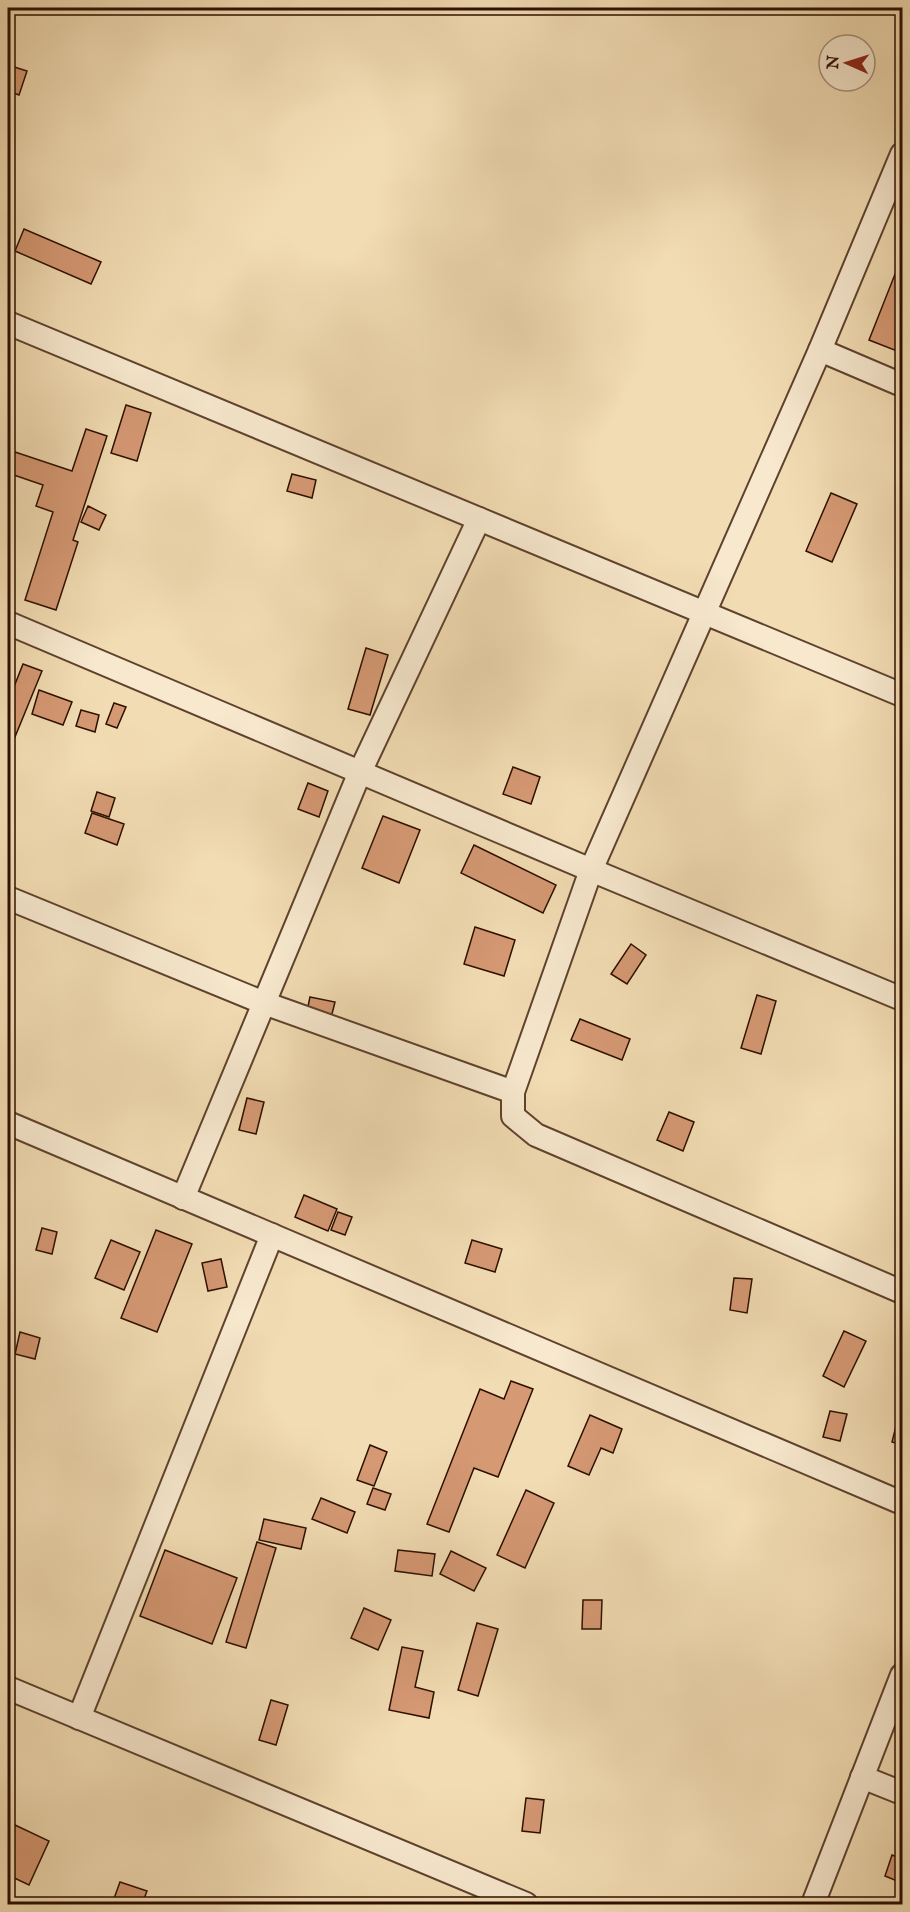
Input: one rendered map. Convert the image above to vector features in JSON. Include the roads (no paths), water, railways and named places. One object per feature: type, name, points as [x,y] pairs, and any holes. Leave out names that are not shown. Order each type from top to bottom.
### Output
[{"type":"street","points":[[902,158],[591,870],[513,1092],[513,1116],[536,1135],[903,1292]]},
{"type":"street","points":[[8,323],[903,695]]},
{"type":"street","points":[[820,350],[903,385]]},
{"type":"street","points":[[183,1198],[360,772],[479,519]]},
{"type":"street","points":[[8,623],[591,870],[903,999]]},
{"type":"street","points":[[8,898],[264,1003],[513,1092]]},
{"type":"street","points":[[8,1123],[903,1503]]},
{"type":"street","points":[[80,1718],[272,1235]]},
{"type":"street","points":[[813,1905],[903,1675]]},
{"type":"street","points":[[8,1688],[526,1905]]},
{"type":"street","points":[[862,1777],[903,1793]]}]
